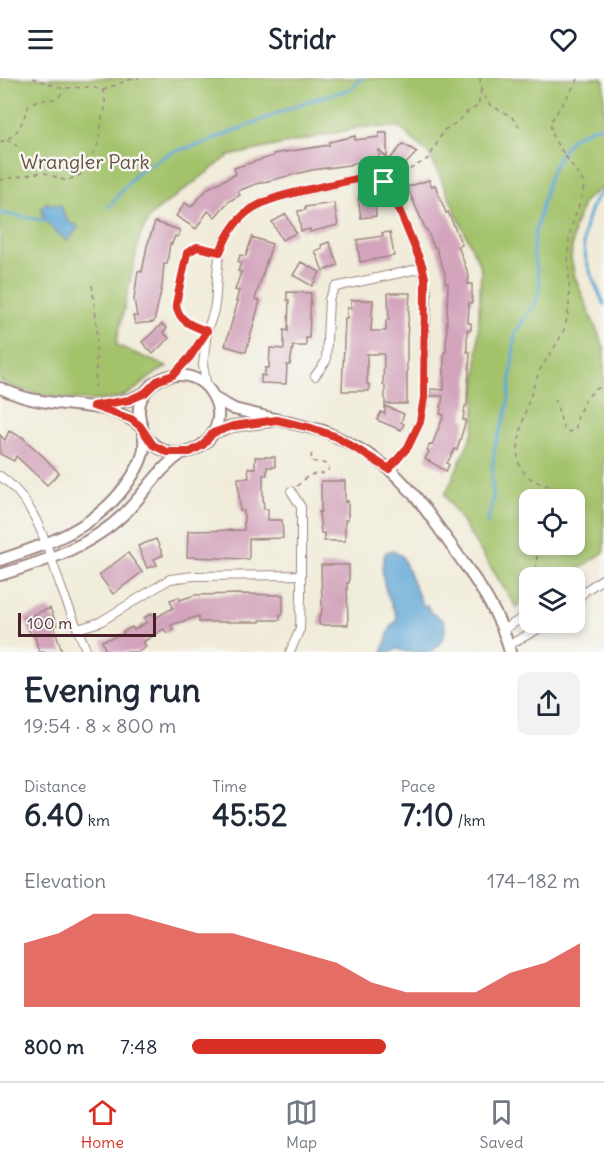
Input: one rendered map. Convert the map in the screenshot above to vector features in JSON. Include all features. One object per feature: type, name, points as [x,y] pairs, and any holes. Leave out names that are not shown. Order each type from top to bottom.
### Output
[{"type":"street","points":[[0,575],[52,559],[102,533],[142,496],[164,467],[182,453],[203,445],[213,433],[218,416],[214,398],[207,387],[203,365],[207,331],[215,307],[220,252],[236,222],[261,202],[361,178],[374,178],[384,182],[391,190],[423,268],[427,292],[424,398],[420,422],[408,447],[389,469]]},
{"type":"street","points":[[315,376],[326,361],[329,299],[335,287],[423,268]]},
{"type":"street","points":[[93,406],[129,400],[145,393],[157,381],[173,375],[190,357],[207,331]]},
{"type":"street","points":[[173,375],[191,377],[207,387]]},
{"type":"street","points":[[0,388],[39,401],[93,406],[131,419],[160,449],[182,453]]},
{"type":"street","points":[[0,560],[46,544],[87,524],[113,502],[131,479],[145,446],[139,409],[145,393]]},
{"type":"street","points":[[214,398],[234,409],[311,428],[337,437],[389,469],[409,488],[483,594],[503,630],[509,649],[534,633]]},
{"type":"street","points":[[213,433],[233,426],[277,420]]},
{"type":"street","points":[[0,476],[22,495],[46,544],[87,652]]},
{"type":"street","points":[[290,652],[300,629],[301,575],[301,507],[291,491]]},
{"type":"street","points":[[78,629],[100,622],[170,579],[194,576],[301,575]]},
{"type":"street","points":[[585,591],[604,578]]},
{"type":"street","points":[[503,630],[519,620]]},
{"type":"lane","points":[[207,331],[183,320],[176,311],[176,304],[187,253],[197,247],[220,252]]},
{"type":"path","points":[[33,78],[65,88],[93,87],[103,91],[128,79],[140,78]]},
{"type":"path","points":[[396,182],[407,171],[429,158],[444,130],[478,106],[481,90],[480,78]]},
{"type":"path","points":[[557,489],[530,478],[520,467],[518,450],[520,433],[540,370],[558,342],[567,319],[569,241],[572,222],[584,192],[584,183],[553,138],[550,123],[579,78]]},
{"type":"path","points":[[0,142],[6,140],[21,127],[32,102],[58,98],[65,88]]},
{"type":"path","points":[[481,90],[490,105],[511,116],[521,129]]},
{"type":"path","points":[[0,180],[43,171],[66,181],[82,174],[97,147],[101,133],[106,106],[103,91]]},
{"type":"path","points":[[6,140],[17,146]]},
{"type":"path","points":[[92,285],[97,326],[95,393]]},
{"type":"path","points":[[555,399],[564,430],[569,432],[576,428],[577,416],[595,389],[604,386]]},
{"type":"path","points":[[291,491],[309,475],[326,473],[329,469],[327,464],[311,461],[312,449]]},
{"type":"green space","name":"Wrangler Park","points":[[0,78],[602,78],[604,80],[604,186],[584,201],[574,228],[571,258],[575,277],[604,348],[604,552],[582,567],[519,567],[519,604],[516,607],[445,495],[474,430],[481,268],[430,155],[399,127],[362,127],[229,156],[151,215],[140,236],[116,345],[167,367],[129,393],[111,399],[79,400],[43,395],[0,381]]},
{"type":"water","points":[[48,202],[51,205],[60,205],[67,220],[77,225],[78,228],[68,240],[54,230],[44,217],[41,208]]},
{"type":"water","points":[[393,551],[402,556],[423,606],[427,605],[430,612],[442,620],[445,625],[443,638],[431,652],[408,652],[396,649],[392,652],[382,652],[391,626],[397,620],[382,572],[386,552]]},
{"type":"building","points":[[379,133],[387,133],[387,158],[379,150],[379,160],[360,159],[349,165],[312,170],[256,184],[238,191],[240,195],[228,202],[215,217],[208,211],[196,229],[176,216],[185,203],[191,207],[208,188],[236,174],[234,168],[273,156],[273,154],[329,145],[329,142],[355,136],[355,140],[379,137]]},
{"type":"building","points":[[403,144],[417,152],[400,170],[389,160]]},
{"type":"building","points":[[429,180],[431,186],[435,185],[462,245],[458,246],[469,276],[468,284],[472,284],[472,303],[469,303],[468,323],[471,323],[471,330],[467,330],[467,352],[470,352],[467,406],[465,406],[463,420],[466,420],[457,450],[455,449],[447,463],[449,465],[446,471],[425,459],[444,415],[440,414],[443,396],[430,396],[430,389],[444,390],[448,283],[445,283],[445,274],[436,247],[434,247],[407,187]]},
{"type":"building","points":[[374,193],[376,216],[361,218],[358,198]]},
{"type":"building","points":[[334,203],[338,225],[310,232],[310,229],[301,231],[298,211],[305,210],[305,207]]},
{"type":"building","points":[[286,214],[296,233],[282,240],[272,222]]},
{"type":"building","points":[[155,222],[180,230],[178,237],[175,236],[172,244],[170,243],[167,264],[164,264],[162,287],[154,322],[135,324],[133,316],[137,316],[134,299],[138,271],[142,272]]},
{"type":"building","points":[[390,232],[394,256],[360,262],[357,240],[383,236],[382,233]]},
{"type":"building","points":[[252,237],[272,244],[255,299],[260,301],[246,352],[225,346],[238,301],[236,301],[239,291],[235,290],[241,272],[238,271],[241,263],[238,262],[240,255],[246,256]]},
{"type":"building","points":[[329,242],[338,265],[323,271],[315,251],[322,248],[321,245]]},
{"type":"building","points":[[301,262],[320,272],[312,286],[293,275]]},
{"type":"building","points":[[287,292],[311,293],[309,338],[306,338],[306,346],[293,346],[290,365],[287,365],[286,384],[261,383],[261,375],[265,376],[265,368],[269,368],[270,348],[284,349],[284,330],[288,331]]},
{"type":"building","points":[[388,293],[410,293],[407,404],[385,404],[384,354],[367,354],[369,391],[342,391],[347,308],[351,308],[351,300],[373,300],[371,331],[386,331],[386,320],[389,320]]},
{"type":"building","points":[[162,324],[167,329],[163,332],[169,338],[153,354],[142,342]]},
{"type":"building","points":[[385,406],[404,414],[401,422],[404,424],[401,430],[377,420],[381,412],[385,414]]},
{"type":"building","points":[[9,431],[24,438],[59,473],[47,485],[16,456],[14,461],[0,454],[0,435],[5,440]]},
{"type":"building","points":[[255,457],[275,457],[275,467],[267,467],[267,475],[263,475],[263,499],[264,509],[268,509],[268,520],[282,520],[283,538],[249,539],[249,559],[187,557],[188,531],[244,530],[244,511],[240,511],[238,478],[249,478],[248,468],[255,468]]},
{"type":"building","points":[[321,481],[345,481],[348,520],[345,520],[345,541],[324,541],[319,512],[321,512]]},
{"type":"building","points":[[156,539],[163,555],[154,559],[157,565],[147,568],[138,546]]},
{"type":"building","points":[[128,553],[142,572],[113,594],[99,575]]},
{"type":"building","points":[[321,565],[349,565],[348,625],[319,625],[322,607]]},
{"type":"building","points":[[195,595],[283,595],[283,614],[280,614],[280,620],[199,622],[199,616],[171,625],[173,630],[167,633],[164,629],[143,642],[146,647],[138,652],[106,652],[102,641],[124,634],[123,632],[132,627],[134,630],[147,622],[144,618],[152,613],[155,618],[173,608],[170,600],[179,597],[180,600]]},
{"type":"building","points":[[50,608],[57,625],[54,626],[62,652],[39,652],[34,634],[31,635],[24,618]]},
{"type":"waterway","points":[[109,207],[136,173],[172,152],[202,144],[308,101],[351,89],[363,78]]},
{"type":"waterway","points":[[487,524],[493,499],[492,473],[495,445],[506,415],[515,333],[537,300],[540,283],[533,253],[535,233],[550,175],[560,154],[572,138],[592,128],[604,126]]},
{"type":"waterway","points":[[604,190],[591,207],[584,238],[586,260],[604,304]]},
{"type":"waterway","points":[[0,213],[47,221]]},
{"type":"route","points":[[361,178],[374,178],[384,182],[391,190],[422,265],[427,292],[424,398],[420,422],[408,447],[389,469],[324,431],[277,420],[233,426],[213,433],[203,445],[190,452],[167,452],[153,445],[140,426],[131,419],[93,406],[137,397],[145,393],[157,381],[173,375],[183,367],[207,331],[192,326],[176,311],[187,253],[197,247],[220,252],[236,222],[261,202],[361,178]]}]
